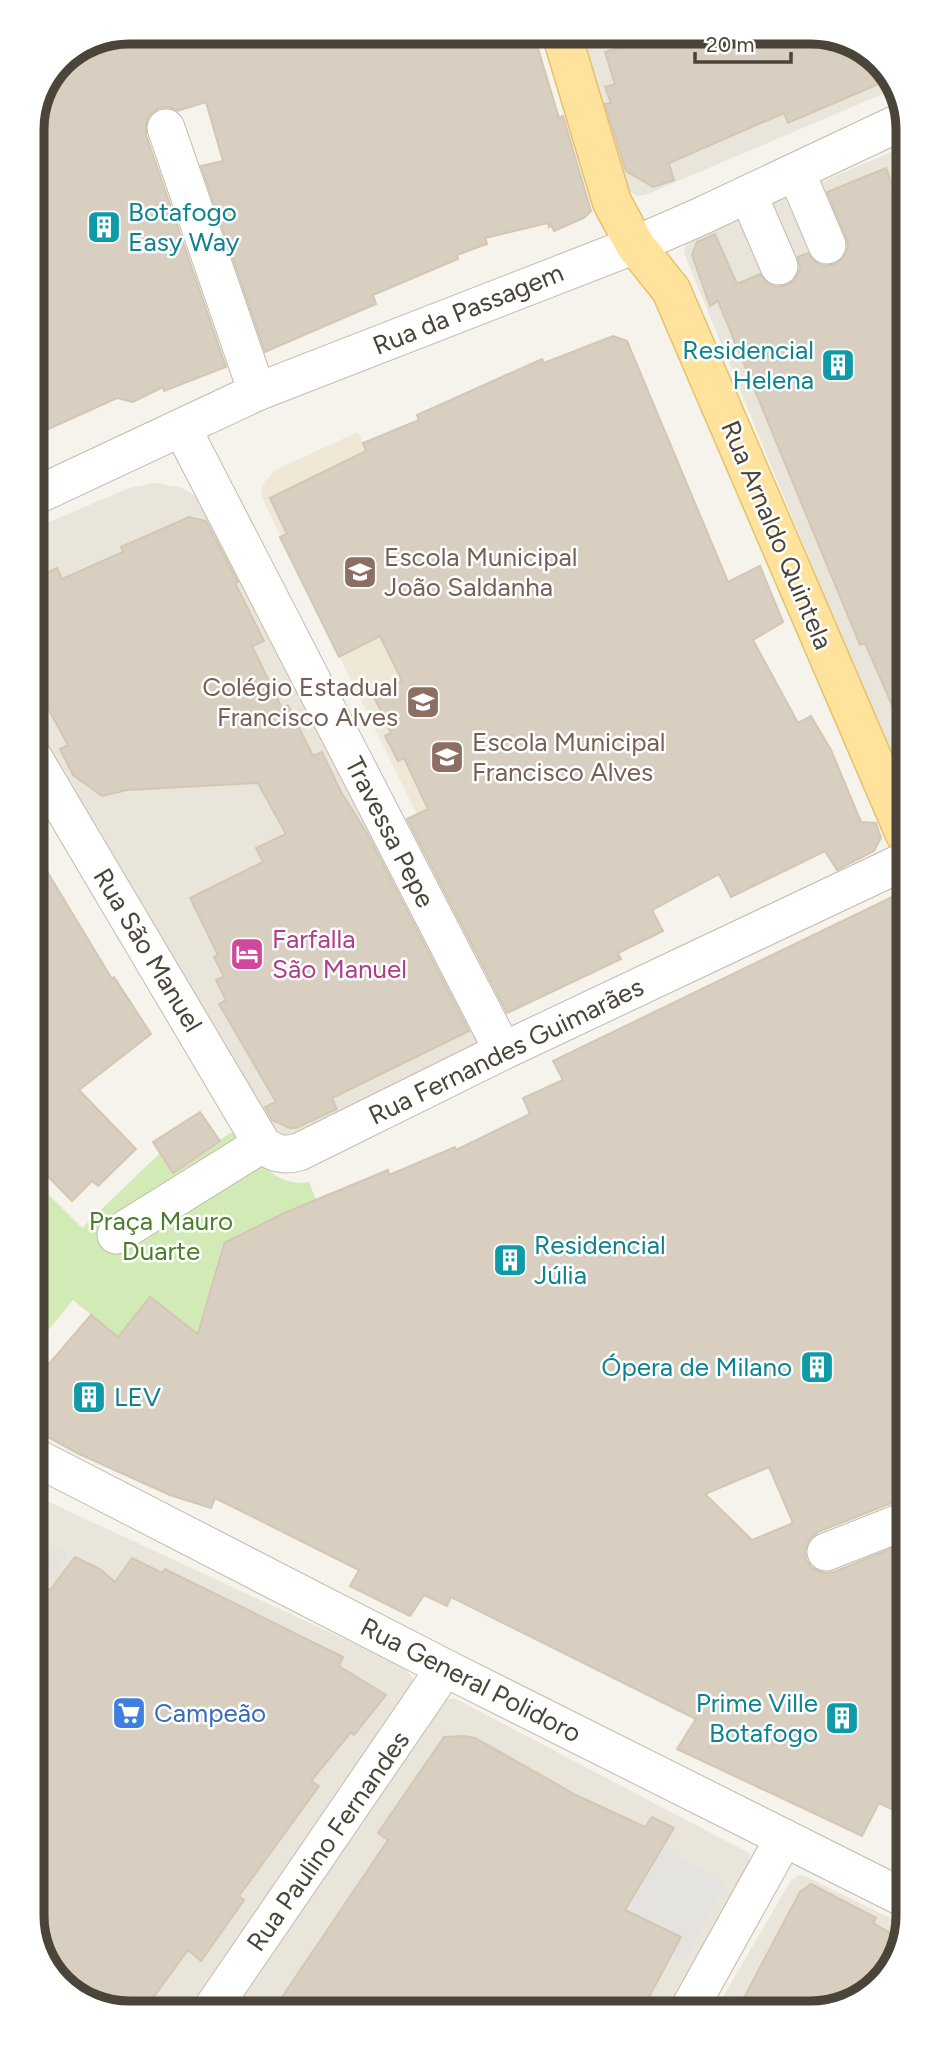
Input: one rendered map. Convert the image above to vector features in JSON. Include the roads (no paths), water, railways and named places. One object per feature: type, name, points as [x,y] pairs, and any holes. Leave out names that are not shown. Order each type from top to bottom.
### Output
[{"type":"main road","name":"Rua Arnaldo Quintela","points":[[565,44],[612,202],[635,245],[671,290],[896,813]]},
{"type":"street","name":"Rua da Passagem","points":[[44,492],[257,392],[635,245],[896,124]]},
{"type":"street","points":[[166,128],[257,392]]},
{"type":"street","points":[[796,172],[827,244]]},
{"type":"street","points":[[748,194],[779,266]]},
{"type":"street","name":"Travessa Pepe","points":[[182,428],[503,1051]]},
{"type":"street","name":"Rua São Manuel","points":[[44,776],[262,1144]]},
{"type":"street","name":"Rua Fernandes Guimarães","points":[[262,1144],[279,1154],[299,1152],[503,1051],[896,865]]},
{"type":"street","points":[[117,1235],[262,1144]]},
{"type":"street","name":"Rua General Polidoro","points":[[44,1462],[445,1668],[896,1894]]},
{"type":"street","points":[[826,1552],[896,1524]]},
{"type":"street","name":"Rua Paulino Fernandes","points":[[217,2001],[445,1668]]},
{"type":"street","points":[[693,2001],[784,1838]]},
{"type":"place","name":"Botafogo Easy Way","points":[[104,227]]},
{"type":"place","name":"Residencial Helena","points":[[838,365]]},
{"type":"place","name":"Escola Municipal João Saldanha","points":[[360,572]]},
{"type":"place","name":"Colégio Estadual Francisco Alves","points":[[423,702]]},
{"type":"place","name":"Escola Municipal Francisco Alves","points":[[447,757]]},
{"type":"place","name":"Farfalla São Manuel","points":[[247,954]]},
{"type":"place","name":"Residencial Júlia","points":[[510,1260]]},
{"type":"place","name":"Ópera de Milano","points":[[817,1367]]},
{"type":"place","name":"LEV","points":[[89,1397]]},
{"type":"place","name":"Campeão","points":[[129,1713]]},
{"type":"place","name":"Prime Ville Botafogo","points":[[842,1718]]},
{"type":"park label","name":"Praça Mauro Duarte","points":[[161,1236]]}]
